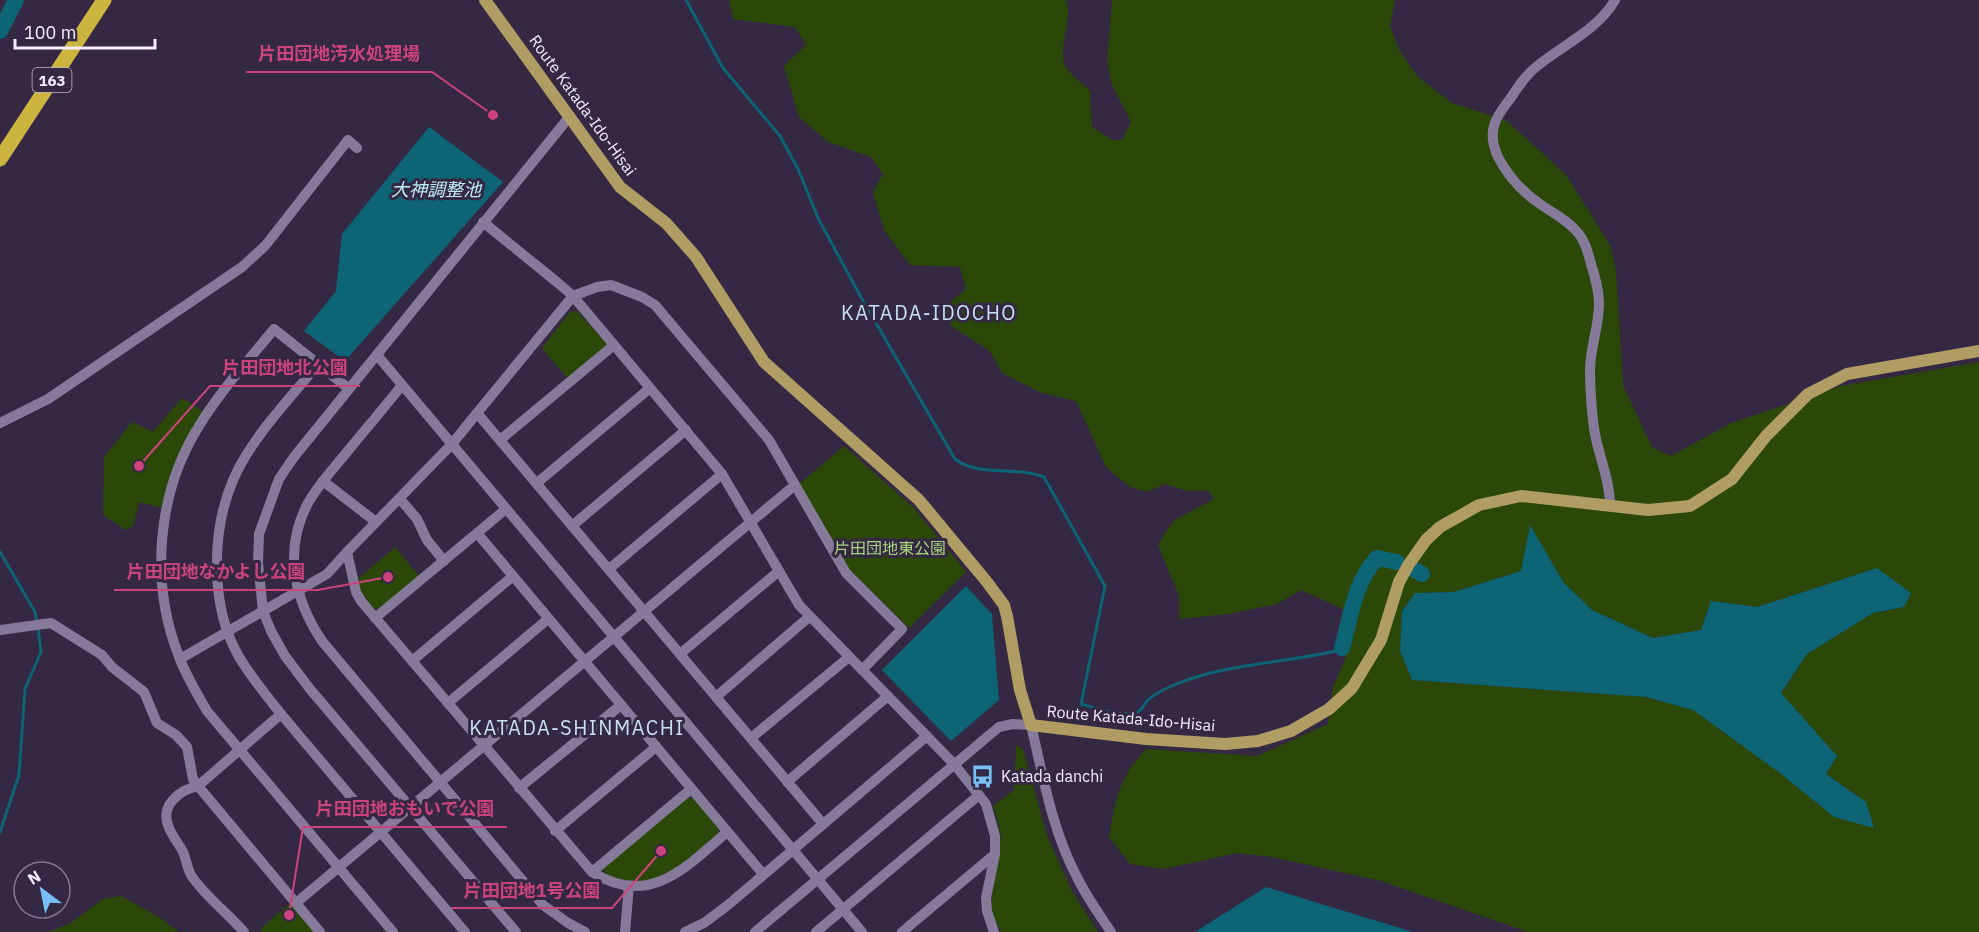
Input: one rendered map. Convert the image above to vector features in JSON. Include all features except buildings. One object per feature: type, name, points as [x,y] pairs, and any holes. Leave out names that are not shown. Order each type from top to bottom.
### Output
[{"type":"highway","name":"163","points":[[0,159],[104,0]]},
{"type":"main road","name":"Route Katada-Ido-Hisai","points":[[485,0],[620,187],[666,223],[696,257],[764,362],[919,500],[987,582],[1004,605],[1020,690],[1030,725],[1146,739],[1225,744],[1258,741],[1282,734],[1329,709],[1352,688],[1381,640],[1399,582],[1426,540],[1440,527],[1479,506],[1521,496],[1648,510],[1690,506],[1732,479],[1766,436],[1808,394],[1847,374],[1979,351]]},
{"type":"street","points":[[1610,505],[1610,493],[1596,436],[1590,371],[1591,345],[1599,304],[1598,289],[1586,245],[1579,233],[1526,194],[1513,180],[1495,150],[1493,136],[1494,125],[1501,111],[1522,82],[1535,68],[1590,27],[1615,0]]},
{"type":"street","points":[[516,932],[277,644],[263,611],[258,563],[259,534],[279,479],[348,388],[377,356],[570,116]]},
{"type":"street","points":[[0,423],[48,399],[242,267],[265,246],[348,140],[357,148]]},
{"type":"street","points":[[483,222],[573,296],[722,474],[778,572],[809,618],[954,764],[986,804],[993,822],[995,836],[995,854],[986,898],[992,931]]},
{"type":"street","points":[[180,659],[327,574],[452,444],[573,296],[597,287],[611,285],[651,301],[769,440],[846,573],[902,629],[862,670]]},
{"type":"street","points":[[348,388],[274,329],[204,417],[183,455],[169,497],[161,555],[164,600],[171,633],[180,659],[207,711],[393,932]]},
{"type":"street","points":[[500,440],[614,345]]},
{"type":"street","points":[[377,356],[862,932]]},
{"type":"street","points":[[318,364],[252,446],[234,478],[224,508],[218,541],[217,573],[220,600],[228,632],[250,674],[281,714],[465,932]]},
{"type":"street","points":[[402,385],[323,481],[307,505],[300,522],[294,554],[298,592],[305,614],[322,641],[543,905],[585,932]]},
{"type":"street","points":[[537,483],[650,388]]},
{"type":"street","points":[[477,413],[823,824]]},
{"type":"street","points":[[572,526],[686,430]]},
{"type":"street","points":[[609,569],[722,474]]},
{"type":"street","points":[[323,481],[376,522]]},
{"type":"street","points":[[296,903],[795,485]]},
{"type":"street","points":[[400,499],[417,519],[427,540],[444,561]]},
{"type":"street","points":[[375,618],[506,509]]},
{"type":"street","points":[[477,533],[763,874]]},
{"type":"street","points":[[347,552],[356,592],[375,618],[592,872],[612,883],[630,886],[651,885],[681,871],[727,832]]},
{"type":"street","points":[[680,654],[778,572]]},
{"type":"street","points":[[412,661],[513,576]]},
{"type":"street","points":[[716,696],[809,618]]},
{"type":"street","points":[[447,703],[548,619]]},
{"type":"street","points":[[0,630],[51,623],[102,655],[112,667],[144,692],[157,723],[176,735],[187,747],[193,779],[198,786],[320,932]]},
{"type":"street","points":[[751,738],[849,657]]},
{"type":"street","points":[[787,782],[888,696]]},
{"type":"street","points":[[519,788],[621,705]]},
{"type":"street","points":[[244,932],[193,878],[184,853],[169,827],[167,813],[172,800],[188,788],[198,786],[281,714]]},
{"type":"street","points":[[755,932],[999,727],[1013,724],[1030,725],[1062,841],[1076,875],[1111,932]]},
{"type":"street","points":[[685,932],[704,923],[927,736]]},
{"type":"street","points":[[555,831],[656,747]]},
{"type":"street","points":[[592,872],[691,789]]},
{"type":"street","points":[[816,932],[979,795]]},
{"type":"street","points":[[902,932],[995,854]]},
{"type":"street","points":[[625,932],[630,886]]},
{"type":"green space","points":[[729,0],[1066,0],[1068,16],[1063,60],[1074,77],[1090,91],[1092,127],[1112,140],[1122,140],[1131,122],[1112,85],[1107,61],[1112,0],[1395,0],[1390,26],[1399,50],[1418,77],[1452,103],[1507,121],[1566,175],[1610,245],[1616,270],[1623,385],[1652,447],[1671,456],[1729,424],[1841,386],[1979,362],[1979,932],[1528,932],[1381,881],[1272,857],[1237,853],[1164,869],[1130,864],[1109,837],[1124,780],[1146,749],[1257,756],[1328,724],[1333,687],[1344,662],[1358,616],[1301,590],[1277,604],[1228,614],[1179,619],[1179,596],[1158,545],[1173,521],[1214,499],[1209,491],[1187,491],[1165,484],[1147,492],[1130,487],[1106,467],[1076,401],[1042,393],[1002,373],[990,351],[950,325],[942,310],[966,289],[960,267],[910,265],[884,230],[873,192],[883,174],[871,157],[828,142],[799,117],[784,66],[806,45],[795,27],[733,19]],"holes":[[[1530,526],[1564,583],[1592,610],[1653,638],[1701,630],[1711,601],[1757,607],[1877,568],[1904,607],[1873,613],[1807,654],[1781,694],[1837,756],[1826,774],[1866,802],[1834,817],[1780,773],[1693,710],[1646,697],[1412,680],[1400,651],[1402,611],[1415,593],[1454,592],[1521,571]]]},
{"type":"green space","points":[[577,311],[606,343],[605,348],[568,379],[542,348],[570,312]]},
{"type":"green space","points":[[182,398],[203,411],[162,508],[139,502],[133,526],[126,530],[103,515],[104,457],[132,422],[153,432]]},
{"type":"green space","name":"片田団地東公園","points":[[844,446],[914,508],[966,572],[909,628],[850,570],[799,484]]},
{"type":"green space","points":[[395,547],[419,576],[379,609],[373,608],[360,590],[358,579]]},
{"type":"green space","points":[[1016,745],[1023,749],[1047,836],[1072,891],[1098,932],[1001,932],[994,918],[991,904],[1001,838],[993,806],[1014,790]]},
{"type":"green space","points":[[687,798],[694,798],[718,827],[718,834],[678,867],[655,878],[629,881],[606,875],[603,868]]},
{"type":"green space","points":[[121,896],[159,917],[179,932],[48,932],[69,924],[103,899]]},
{"type":"green space","points":[[291,902],[315,932],[262,932],[260,929]]},
{"type":"water","name":"大神調整池","points":[[429,127],[503,182],[345,361],[304,331],[336,291],[342,234]]},
{"type":"water","points":[[1530,525],[1564,583],[1592,610],[1653,638],[1701,630],[1711,601],[1757,607],[1877,568],[1911,593],[1904,607],[1873,613],[1807,654],[1781,693],[1837,756],[1826,774],[1866,802],[1874,828],[1834,817],[1780,773],[1693,710],[1646,697],[1412,680],[1400,651],[1402,611],[1415,593],[1454,592],[1521,571]]},
{"type":"water","points":[[966,586],[992,614],[999,700],[951,741],[882,670]]},
{"type":"water","points":[[1266,887],[1413,932],[1195,932]]},
{"type":"waterway","points":[[0,31],[16,0]]},
{"type":"waterway","points":[[686,0],[723,68],[780,136],[798,169],[819,220],[955,459],[975,468],[1022,472],[1044,477],[1105,586],[1081,704],[1116,713],[1136,713],[1157,693],[1190,679],[1227,669],[1321,654],[1342,648]]},
{"type":"waterway","points":[[0,552],[35,612],[37,621]]},
{"type":"waterway","points":[[1342,648],[1354,600],[1369,568],[1377,558],[1397,562]]},
{"type":"waterway","points":[[1413,569],[1422,574]]},
{"type":"waterway","points":[[0,832],[19,775],[25,689],[41,652],[38,628]]},
{"type":"place","name":"片田団地汚水処理場","points":[[493,115]]},
{"type":"place","name":"片田団地北公園","points":[[139,466]]},
{"type":"place","name":"片田団地なかよし公園","points":[[388,577]]},
{"type":"place","name":"Katada danchi","points":[[983,776]]},
{"type":"place","name":"片田団地1号公園","points":[[661,851]]},
{"type":"place","name":"片田団地おもいで公園","points":[[289,915]]},
{"type":"district","name":"KATADA-IDOCHO","points":[[929,312]]},
{"type":"district","name":"KATADA-SHINMACHI","points":[[577,727]]}]
